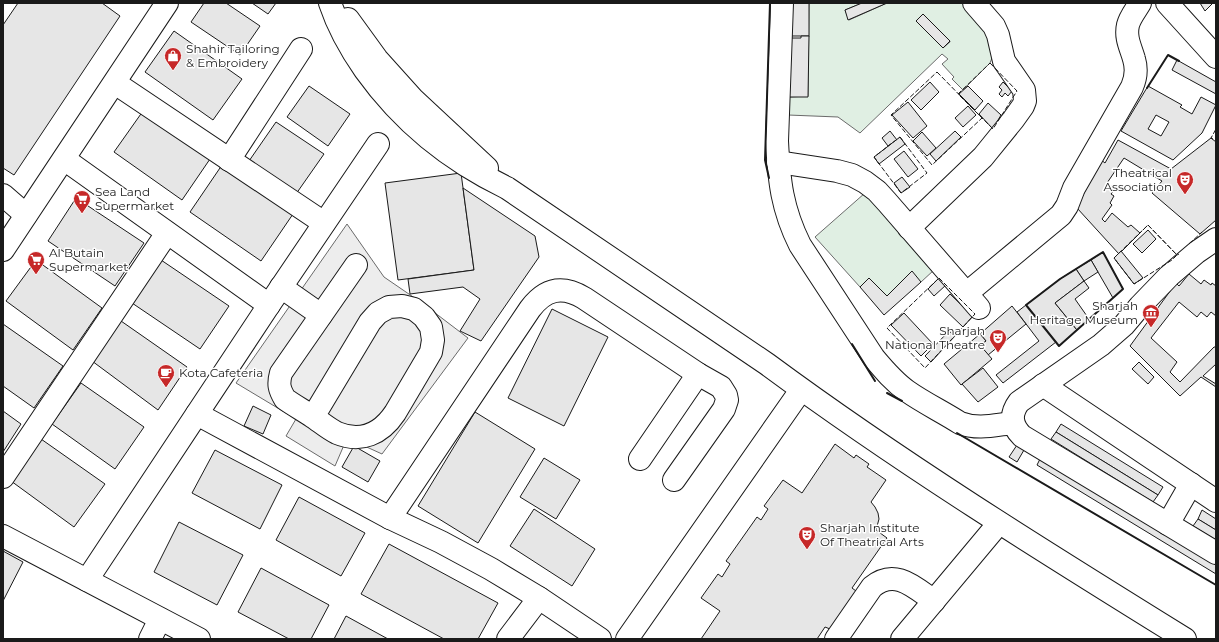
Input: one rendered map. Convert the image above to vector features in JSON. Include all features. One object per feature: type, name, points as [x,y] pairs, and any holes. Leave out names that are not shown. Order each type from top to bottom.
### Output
[{"type":"street","points":[[3,250],[167,3]]},
{"type":"street","points":[[332,3],[352,24],[377,59],[413,99],[507,188],[767,364],[801,390],[999,523],[1184,639]]},
{"type":"street","points":[[782,3],[778,162],[784,205],[796,238],[882,368],[907,391],[960,423],[978,427],[1013,423]]},
{"type":"street","points":[[910,228],[983,157],[1013,120],[1023,106],[1025,100],[1024,90],[1004,61],[998,35],[994,26],[974,3]]},
{"type":"street","points":[[778,162],[837,171],[852,175],[865,182],[876,191],[910,228],[973,301],[1064,211],[1074,188],[1132,88],[1136,70],[1135,60],[1128,42],[1127,34],[1128,25],[1140,3]]},
{"type":"street","points":[[1167,3],[1216,57]]},
{"type":"street","points":[[229,160],[301,50]]},
{"type":"street","points":[[115,83],[324,223]]},
{"type":"street","points":[[87,580],[281,287],[378,144]]},
{"type":"street","points":[[64,159],[269,305]]},
{"type":"street","points":[[3,195],[26,215]]},
{"type":"street","points":[[3,476],[167,233]]},
{"type":"street","points":[[1216,239],[1197,252],[1169,276],[1124,325],[1101,345],[1019,402],[1012,415],[1016,430],[1022,436],[1216,553]]},
{"type":"street","points":[[313,417],[370,322],[378,313],[389,307],[402,306],[414,309],[424,317],[431,327],[433,340],[431,352],[388,423],[369,435],[358,437],[346,436],[335,432],[285,399],[278,382],[285,365],[356,266]]},
{"type":"street","points":[[281,287],[321,315]]},
{"type":"street","points":[[390,518],[530,309],[536,301],[545,294],[554,291],[564,290],[575,292],[721,388],[726,395],[727,400],[724,409],[674,480]]},
{"type":"street","points":[[640,459],[698,374]]},
{"type":"street","points":[[1043,385],[1216,500]]},
{"type":"street","points":[[627,639],[801,390]]},
{"type":"street","points":[[197,414],[390,518],[441,542],[478,562],[539,598],[600,639]]},
{"type":"street","points":[[1168,524],[1191,484]]},
{"type":"street","points":[[902,639],[999,523]]},
{"type":"street","points":[[3,536],[199,639]]},
{"type":"street","points":[[836,639],[877,582],[890,578],[904,581],[934,601]]},
{"type":"street","points":[[508,639],[539,598]]},
{"type":"street","points":[[150,639],[160,619]]},
{"type":"green space","points":[[809,3],[862,3],[845,10],[849,20],[887,3],[962,3],[983,25],[994,53],[990,63],[963,90],[952,79],[954,77],[942,64],[948,59],[942,54],[860,133],[838,117],[788,115],[789,97],[808,96]],"holes":[[[916,21],[950,41],[943,48]]]},
{"type":"green space","points":[[865,193],[934,270],[921,282],[887,296],[860,287],[815,237]]},
{"type":"shaded area","points":[[347,224],[384,277],[422,303],[468,338],[382,454],[347,438],[335,466],[286,436],[296,419],[236,383]]},
{"type":"building","points":[[18,3],[102,3],[120,16],[14,175],[3,168],[3,25]]},
{"type":"building","points":[[204,3],[226,3],[260,26],[240,55],[191,22]]},
{"type":"building","points":[[252,3],[276,3],[268,14]]},
{"type":"building","points":[[791,3],[809,3],[809,36],[791,36]]},
{"type":"building","points":[[862,3],[887,3],[848,20],[845,10]]},
{"type":"building","points":[[1200,3],[1213,3],[1205,11]]},
{"type":"building","points":[[923,14],[950,41],[943,48],[916,21]]},
{"type":"building","points":[[174,31],[242,79],[213,120],[145,72]]},
{"type":"building","points":[[801,36],[809,36],[808,97],[789,97],[789,38],[801,38]]},
{"type":"building","points":[[1177,60],[1216,82],[1216,94],[1172,70]]},
{"type":"building","points":[[930,82],[939,92],[921,110],[911,100]]},
{"type":"building","points":[[1003,82],[1012,91],[1008,96],[1005,93],[1002,97],[999,94],[1002,90],[999,87]]},
{"type":"building","points":[[309,86],[350,114],[328,146],[287,117]]},
{"type":"building","points":[[968,86],[983,101],[975,110],[959,94]]},
{"type":"building","points":[[1148,86],[1182,105],[1180,107],[1192,114],[1201,97],[1216,105],[1202,133],[1173,160],[1121,131]],"holes":[[[1156,115],[1169,122],[1161,136],[1148,129]]]},
{"type":"building","points":[[908,102],[927,126],[913,138],[892,115]]},
{"type":"building","points":[[988,103],[1001,115],[993,129],[979,114]]},
{"type":"building","points":[[968,106],[976,115],[963,127],[955,118]]},
{"type":"building","points":[[143,111],[210,159],[182,200],[114,152]]},
{"type":"building","points":[[276,122],[324,154],[296,194],[249,161]]},
{"type":"building","points":[[890,131],[897,140],[888,146],[882,138]]},
{"type":"building","points":[[955,131],[961,137],[936,161],[930,154]]},
{"type":"building","points":[[922,132],[936,148],[927,156],[913,141]]},
{"type":"building","points":[[900,137],[905,144],[879,164],[874,157]]},
{"type":"building","name":"Theatrical Association","points":[[1211,138],[1216,142],[1216,220],[1200,234],[1152,193],[1162,181],[1124,158],[1107,183],[1115,189],[1111,194],[1114,196],[1110,203],[1112,205],[1102,219],[1105,222],[1112,213],[1128,227],[1131,225],[1140,233],[1119,254],[1077,208],[1100,159],[1105,163],[1118,140],[1171,169]]},
{"type":"building","points":[[904,151],[918,169],[908,177],[894,159]]},
{"type":"building","points":[[222,165],[293,214],[261,261],[190,212]]},
{"type":"building","points":[[461,173],[474,270],[398,280],[385,183]]},
{"type":"building","points":[[902,177],[910,187],[901,193],[894,183]]},
{"type":"building","points":[[463,188],[535,236],[539,257],[481,341],[460,331],[480,299],[463,287],[410,294],[408,279],[474,270]]},
{"type":"building","points":[[76,198],[144,243],[115,286],[48,241]]},
{"type":"building","points":[[1148,230],[1156,239],[1142,253],[1133,244]]},
{"type":"building","points":[[1121,251],[1143,278],[1134,284],[1114,258]]},
{"type":"building","points":[[1103,252],[1123,289],[1113,298],[1091,260]]},
{"type":"building","points":[[36,260],[102,308],[73,350],[6,301]]},
{"type":"building","points":[[161,260],[229,306],[200,349],[132,303]]},
{"type":"building","points":[[1091,260],[1098,272],[1084,281],[1076,269]]},
{"type":"building","points":[[1076,269],[1084,281],[1055,303],[1077,330],[1059,346],[1026,305],[1060,279]]},
{"type":"building","points":[[912,271],[921,282],[884,315],[860,287],[869,278],[887,296]]},
{"type":"building","name":"Sharjah Heritage Museum","points":[[1189,274],[1201,284],[1204,280],[1211,285],[1212,283],[1216,286],[1216,316],[1211,312],[1207,317],[1201,312],[1197,317],[1179,302],[1151,338],[1177,362],[1170,372],[1180,382],[1214,347],[1216,347],[1216,364],[1203,376],[1216,384],[1216,387],[1201,377],[1180,396],[1130,346],[1176,283],[1179,286]]},
{"type":"building","points":[[939,278],[946,285],[934,296],[928,289]]},
{"type":"building","points":[[1084,281],[1089,288],[1075,299],[1089,319],[1077,330],[1055,303]]},
{"type":"building","points":[[950,294],[973,316],[963,327],[940,305]]},
{"type":"building","points":[[1026,305],[1056,342],[1003,383],[996,375],[1039,341],[1017,312]]},
{"type":"building","points":[[1012,306],[1026,324],[988,355],[980,345],[986,341],[980,334]]},
{"type":"building","points":[[552,309],[608,337],[564,426],[508,398]]},
{"type":"building","points":[[904,313],[933,344],[921,356],[891,325]]},
{"type":"building","points":[[121,321],[187,367],[158,410],[92,361]]},
{"type":"building","points":[[3,324],[63,366],[34,408],[3,386]]},
{"type":"building","points":[[949,331],[955,336],[931,362],[925,356]]},
{"type":"building","points":[[980,334],[986,341],[980,345],[992,359],[961,385],[944,364]]},
{"type":"building","points":[[1139,362],[1154,377],[1148,384],[1132,369]]},
{"type":"building","points":[[983,368],[998,387],[978,402],[962,384]]},
{"type":"building","points":[[81,383],[144,427],[115,469],[52,424]]},
{"type":"building","points":[[253,406],[271,415],[263,434],[244,426]]},
{"type":"building","points":[[3,411],[21,424],[3,452]]},
{"type":"building","points":[[475,412],[535,449],[478,543],[418,506]]},
{"type":"building","points":[[1061,424],[1163,487],[1158,495],[1056,432]]},
{"type":"building","points":[[1056,432],[1158,495],[1153,502],[1051,439]]},
{"type":"building","points":[[41,439],[105,484],[74,527],[11,481]]},
{"type":"building","name":"Sharjah Institute Of Theatrical Arts","points":[[835,444],[854,458],[856,455],[869,464],[867,467],[886,480],[871,502],[878,513],[879,519],[876,530],[887,538],[852,588],[856,591],[830,629],[825,627],[817,639],[701,639],[720,611],[701,598],[718,574],[722,577],[730,564],[726,561],[757,517],[761,520],[768,509],[764,506],[783,480],[802,493]]},
{"type":"building","points":[[1017,445],[1024,450],[1017,462],[1009,457]]},
{"type":"building","points":[[354,446],[380,461],[368,482],[342,467]]},
{"type":"building","points":[[215,450],[282,485],[260,529],[192,493]]},
{"type":"building","points":[[544,458],[580,480],[556,519],[520,497]]},
{"type":"building","points":[[1040,459],[1216,565],[1216,574],[1037,465]]},
{"type":"building","points":[[299,497],[365,533],[341,576],[276,540]]},
{"type":"building","points":[[534,509],[595,549],[572,586],[510,546]]},
{"type":"building","points":[[1202,510],[1216,519],[1216,530],[1198,519]]},
{"type":"building","points":[[1198,519],[1216,530],[1216,540],[1193,526]]},
{"type":"building","points":[[179,522],[243,555],[217,605],[154,572]]},
{"type":"building","points":[[389,544],[498,603],[478,639],[444,639],[361,594]]},
{"type":"building","points":[[3,551],[23,562],[3,601]]},
{"type":"building","points":[[261,568],[329,605],[311,639],[289,639],[238,612]]},
{"type":"building","points":[[346,616],[388,639],[334,639]]},
{"type":"fence","points":[[990,63],[1017,91],[993,129],[958,94],[990,63]]},
{"type":"fence","points":[[937,72],[982,118],[932,165],[891,115],[937,72]]},
{"type":"fence","points":[[1213,139],[1211,138],[1216,129]]},
{"type":"fence","points":[[900,137],[927,173],[901,193],[874,157],[900,137]]},
{"type":"fence","points":[[1148,225],[1177,255],[1172,260],[1134,284],[1114,258],[1148,225]]},
{"type":"fence","points":[[1138,235],[1148,225],[1177,255],[1179,254]]},
{"type":"fence","points":[[1189,244],[1202,232]]},
{"type":"fence","points":[[939,278],[975,314],[925,368],[887,328],[939,278]]},
{"type":"wall","points":[[769,178],[765,160],[770,3]]},
{"type":"wall","points":[[1147,88],[1168,55],[1179,61]]},
{"type":"wall","points":[[1103,252],[1123,289],[1059,346],[1026,305],[1060,279],[1103,252]]},
{"type":"wall","points":[[852,344],[875,381]]},
{"type":"wall","points":[[887,393],[902,401]]},
{"type":"wall","points":[[957,433],[1216,585]]},
{"type":"place","name":"Shahir Tailoring & Embroidery","points":[[173,71]]},
{"type":"place","name":"Theatrical Association","points":[[1185,195]]},
{"type":"place","name":"Sea Land Supermarket","points":[[82,214]]},
{"type":"place","name":"Al Butain Supermarket","points":[[36,275]]},
{"type":"place","name":"Sharjah Heritage Museum","points":[[1151,328]]},
{"type":"place","name":"Sharjah National Theatre","points":[[998,353]]},
{"type":"place","name":"Kota Cafeteria","points":[[166,388]]},
{"type":"place","name":"Sharjah Institute Of Theatrical Arts","points":[[807,550]]}]
